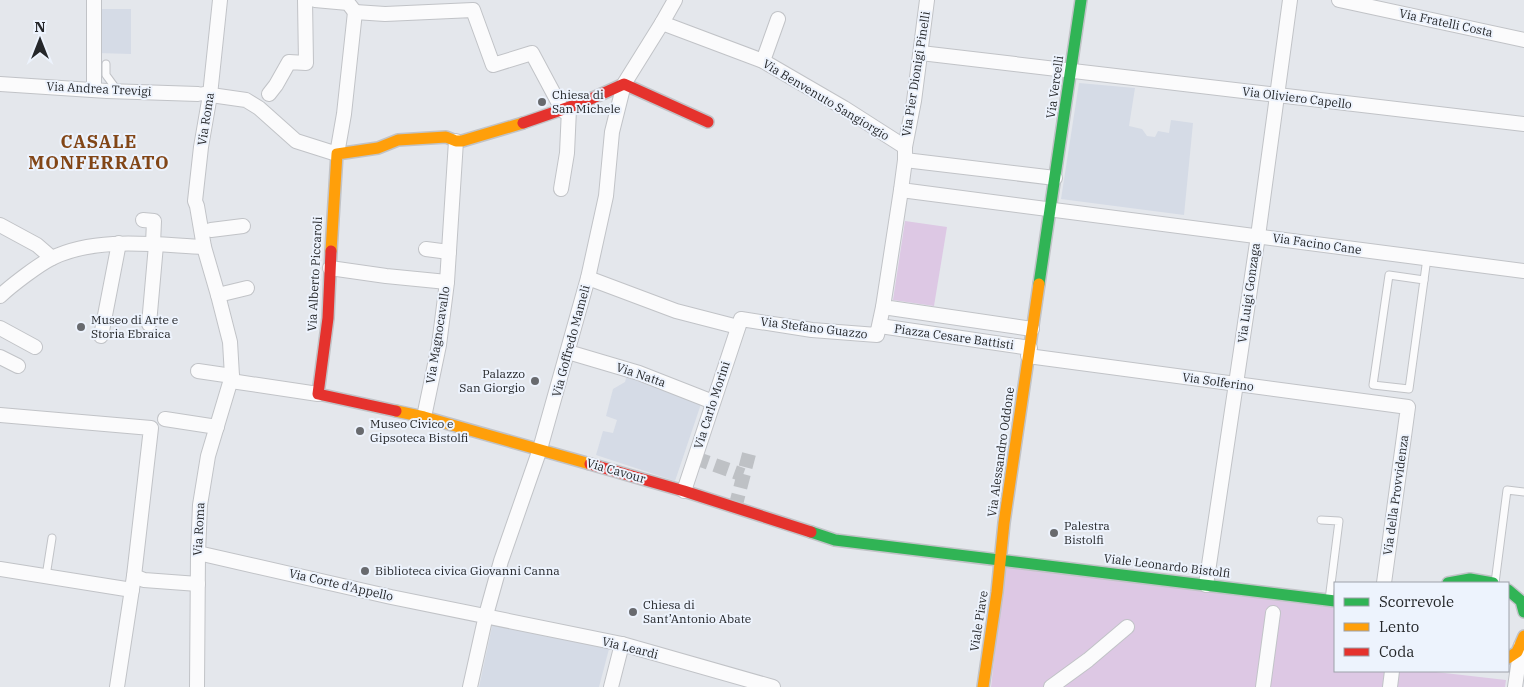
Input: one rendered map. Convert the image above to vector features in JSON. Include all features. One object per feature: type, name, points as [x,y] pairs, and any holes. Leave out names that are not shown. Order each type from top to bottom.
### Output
[{"type":"street","points":[[94,0],[94,89]]},
{"type":"street","name":"Via Roma","points":[[198,687],[198,584],[202,554],[200,505],[208,456],[231,378],[230,342],[204,247],[205,231],[195,201],[204,94],[220,0]]},
{"type":"street","points":[[269,94],[289,62],[306,63],[305,0]]},
{"type":"street","points":[[315,0],[348,3],[355,12],[344,114],[336,154],[378,148],[398,140],[446,137],[462,141],[566,110],[624,84],[708,122]]},
{"type":"street","name":"Via Goffredo Mameli","points":[[470,687],[501,561],[540,449],[588,278],[606,196],[612,132],[624,84],[675,0]]},
{"type":"street","name":"Via Pier Dionigi Pinelli","points":[[905,153],[921,53],[927,0]]},
{"type":"street","name":"Via Vercelli","points":[[1055,178],[1081,0]]},
{"type":"street","name":"Via Luigi Gonzaga","points":[[1206,585],[1258,236],[1290,0]]},
{"type":"street","name":"Via Fratelli Costa","points":[[1339,0],[1524,40]]},
{"type":"street","points":[[355,12],[385,14],[436,6],[473,10],[493,65],[532,53],[566,110],[567,153],[561,189]]},
{"type":"street","points":[[763,61],[778,19]]},
{"type":"street","name":"Via Benvenuto Sangiorgio","points":[[662,23],[763,61],[844,108],[905,153]]},
{"type":"street","name":"Via Oliviero Capello","points":[[921,53],[1524,124]]},
{"type":"street","name":"Via Andrea Trevigi","points":[[0,84],[204,94],[246,100],[259,108],[296,141],[336,154]]},
{"type":"street","name":"Via Magnocavallo","points":[[424,417],[439,346],[447,282],[456,141]]},
{"type":"street","points":[[905,153],[1055,178]]},
{"type":"street","name":"Piazza Cesare Battisti","points":[[905,153],[880,326],[1029,352],[1055,178]]},
{"type":"street","name":"Via Alberto Piccaroli","points":[[318,394],[328,318],[336,154]]},
{"type":"street","points":[[901,190],[1050,208]]},
{"type":"street","name":"Via Facino Cane","points":[[1050,208],[1524,271]]},
{"type":"street","points":[[143,220],[154,221],[149,324]]},
{"type":"street","points":[[0,225],[37,245],[52,258]]},
{"type":"street","points":[[205,231],[244,226]]},
{"type":"street","points":[[101,336],[119,243]]},
{"type":"street","points":[[0,296],[8,288],[52,258],[77,249],[119,243],[204,247]]},
{"type":"street","points":[[426,249],[449,252]]},
{"type":"street","points":[[330,268],[447,282]]},
{"type":"street","name":"Via Stefano Guazzo","points":[[588,278],[676,311],[740,323],[877,335],[880,326]]},
{"type":"street","points":[[218,295],[248,288]]},
{"type":"street","name":"Piazza Cesare Battisti","points":[[883,307],[1032,329]]},
{"type":"street","name":"Via Carlo Morini","points":[[684,491],[740,323]]},
{"type":"street","points":[[0,328],[35,347]]},
{"type":"street","name":"Via Natta","points":[[568,352],[640,373],[713,402]]},
{"type":"street","name":"Via Solferino","points":[[1029,352],[1408,408]]},
{"type":"street","name":"Via Alessandro Oddone","points":[[1001,560],[1004,523],[1029,352]]},
{"type":"street","points":[[0,357],[18,366]]},
{"type":"street","points":[[198,371],[231,378]]},
{"type":"street","name":"Via Cavour","points":[[231,378],[318,394],[424,417],[684,491],[835,540],[1001,560]]},
{"type":"street","name":"Via della Provvidenza","points":[[1384,582],[1408,408]]},
{"type":"street","points":[[0,414],[151,428],[133,583],[117,687]]},
{"type":"street","points":[[165,419],[217,427]]},
{"type":"street","name":"Via Corte d'Appello","points":[[202,554],[391,597],[486,616]]},
{"type":"street","name":"Viale Leonardo Bistolfi","points":[[1001,560],[1332,601]]},
{"type":"street","name":"Viale Piave","points":[[983,687],[1001,560]]},
{"type":"street","points":[[0,569],[46,576],[133,583],[144,580],[198,584]]},
{"type":"street","points":[[1453,582],[1463,580],[1491,582]]},
{"type":"street","points":[[1509,590],[1524,590]]},
{"type":"street","points":[[1509,591],[1521,601],[1524,612]]},
{"type":"street","points":[[1263,687],[1273,613]]},
{"type":"street","name":"Via Leardi","points":[[486,616],[622,644],[773,687]]},
{"type":"street","points":[[1051,687],[1127,628]]},
{"type":"street","points":[[1516,672],[1522,641]]},
{"type":"street","points":[[611,687],[622,644]]},
{"type":"street","points":[[1390,687],[1392,672]]},
{"type":"lane","points":[[106,64],[106,75],[117,91]]},
{"type":"lane","points":[[1373,385],[1409,389],[1427,258]]},
{"type":"lane","points":[[1370,402],[1388,275],[1424,280]]},
{"type":"lane","points":[[1494,582],[1507,490],[1524,492]]},
{"type":"lane","name":"Viale Leonardo Bistolfi","points":[[1321,520],[1339,521],[1332,601]]},
{"type":"lane","points":[[46,576],[52,538]]},
{"type":"shaded area","points":[[97,9],[131,9],[131,54],[97,53]]},
{"type":"shaded area","points":[[1079,83],[1135,88],[1129,126],[1142,129],[1147,136],[1155,137],[1158,131],[1169,133],[1171,120],[1193,123],[1184,215],[1061,199]]},
{"type":"shaded area","points":[[905,221],[947,227],[934,306],[893,300]]},
{"type":"shaded area","points":[[627,375],[702,401],[675,481],[596,455],[603,431],[613,433],[617,420],[606,416],[613,389],[625,382]]},
{"type":"shaded area","points":[[1004,567],[1334,606],[1334,672],[1436,672],[1506,680],[1505,687],[991,687]]},
{"type":"shaded area","points":[[493,622],[609,649],[599,687],[479,687]]},
{"type":"tunnel","points":[[735,508],[749,454]]},
{"type":"tunnel","points":[[695,458],[743,475]]},
{"type":"traffic: fast","points":[[1039,284],[1081,0]]},
{"type":"traffic: fast","points":[[811,532],[835,540],[1334,601]]},
{"type":"traffic: fast","points":[[1454,582],[1470,579],[1487,582]]},
{"type":"traffic: fast","points":[[1509,591],[1521,601],[1524,612]]},
{"type":"traffic: slow","points":[[331,251],[337,154],[378,148],[398,140],[446,137],[462,141],[523,123]]},
{"type":"traffic: slow","points":[[983,687],[997,592],[1004,523],[1039,284]]},
{"type":"traffic: slow","points":[[396,411],[424,417],[590,464]]},
{"type":"traffic: slow","points":[[1509,657],[1517,652],[1524,636]]},
{"type":"traffic: jam","points":[[523,123],[584,102],[624,84],[708,122]]},
{"type":"traffic: jam","points":[[331,251],[328,318],[318,394],[396,411]]},
{"type":"traffic: jam","points":[[590,464],[684,491],[811,532]]},
{"type":"place","name":"Chiesa di San Michele","points":[[542,102]]},
{"type":"place","name":"Museo di Arte e Storia Ebraica","points":[[81,327]]},
{"type":"place","name":"Palazzo San Giorgio","points":[[535,381]]},
{"type":"place","name":"Museo Civico e Gipsoteca Bistolfi","points":[[360,431]]},
{"type":"place","name":"Palestra Bistolfi","points":[[1054,533]]},
{"type":"place","name":"Biblioteca civica Giovanni Canna","points":[[365,571]]},
{"type":"place","name":"Chiesa di Sant’Antonio Abate","points":[[633,612]]},
{"type":"district","name":"CASALE MONFERRATO","points":[[99,152]]}]
